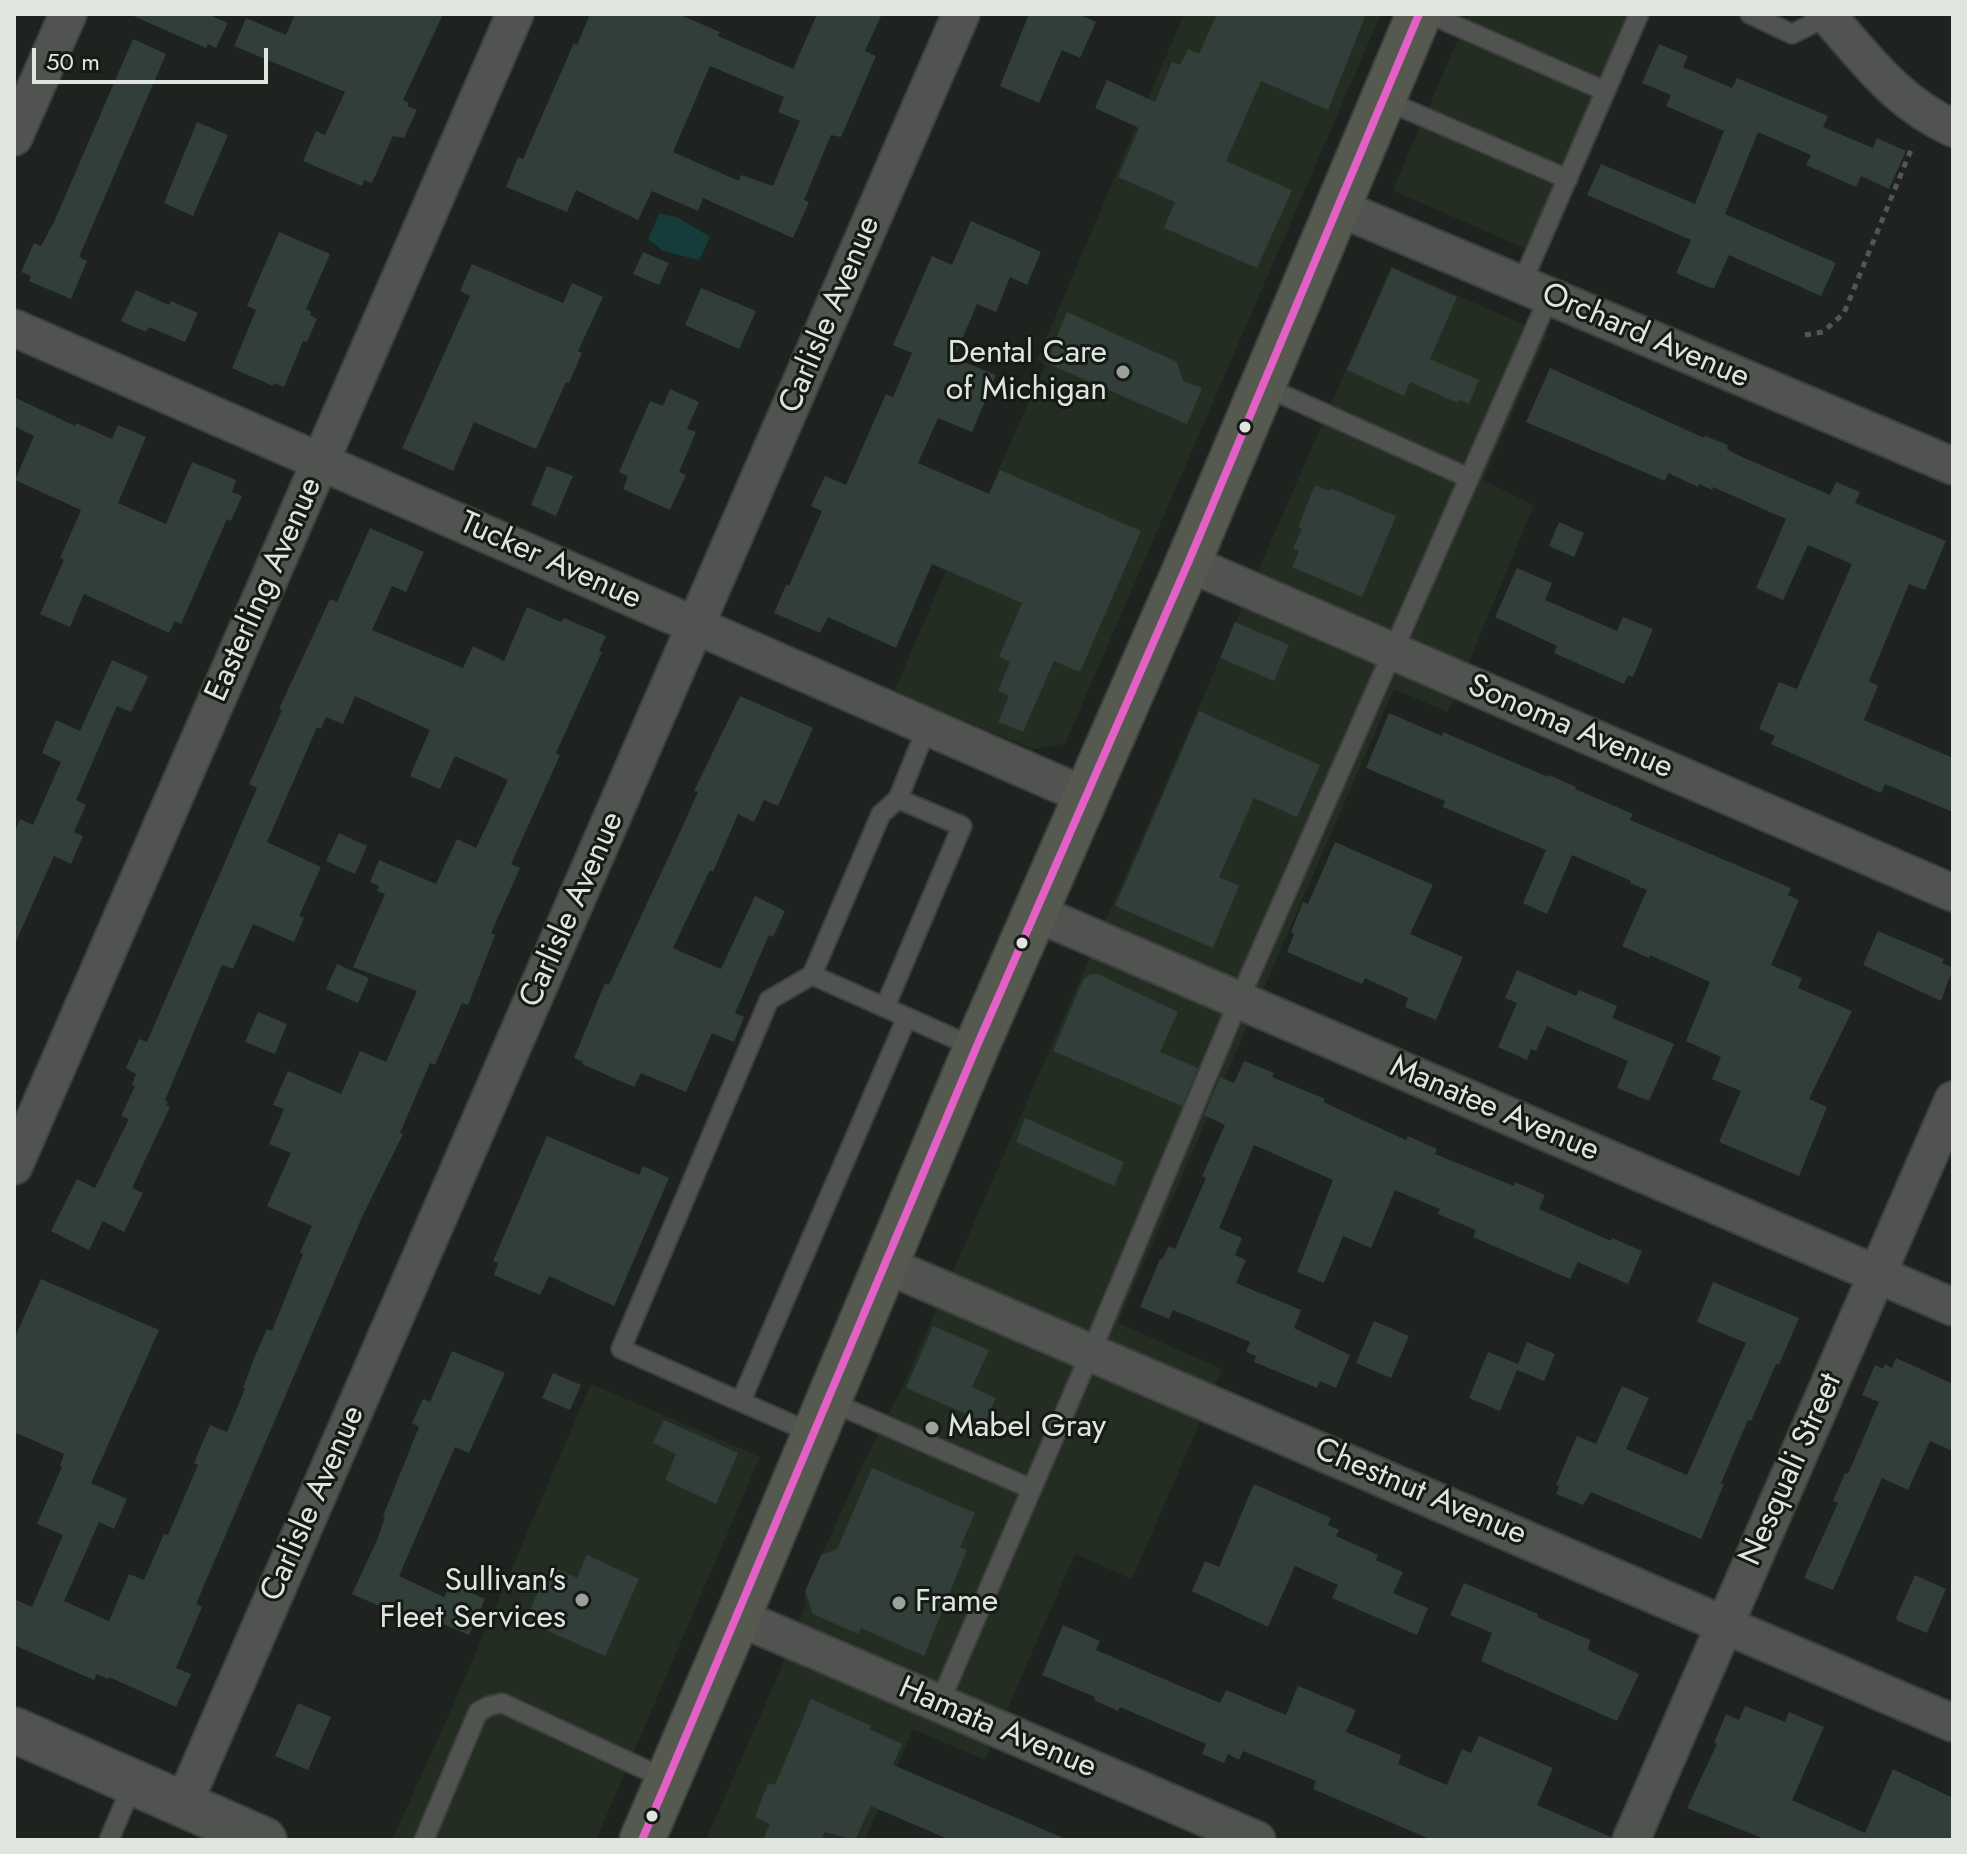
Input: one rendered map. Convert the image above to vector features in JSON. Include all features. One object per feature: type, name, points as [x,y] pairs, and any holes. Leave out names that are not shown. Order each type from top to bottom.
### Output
[{"type":"main road","points":[[642,1840],[976,1048],[1188,563],[1419,14]]},
{"type":"street","points":[[14,137],[68,14]]},
{"type":"street","name":"Easterling Avenue","points":[[14,1166],[515,14]]},
{"type":"street","name":"Carlisle Avenue","points":[[183,1805],[961,14]]},
{"type":"street","points":[[1824,14],[1893,90],[1915,108],[1953,128]]},
{"type":"street","name":"Orchard Avenue","points":[[1337,207],[1953,466]]},
{"type":"street","name":"Tucker Avenue","points":[[14,328],[1086,796]]},
{"type":"street","name":"Sonoma Avenue","points":[[1188,563],[1953,893]]},
{"type":"street","name":"Manatee Avenue","points":[[1036,913],[1953,1307]]},
{"type":"street","name":"Nesquali Street","points":[[1631,1840],[1953,1100]]},
{"type":"street","name":"Chestnut Avenue","points":[[886,1265],[1953,1723]]},
{"type":"street","name":"Hamata Avenue","points":[[738,1617],[1257,1840]]},
{"type":"street","points":[[14,1730],[264,1840]]},
{"type":"lane","points":[[1429,14],[1605,91]]},
{"type":"lane","points":[[939,1704],[1239,1000],[1469,478],[1535,291],[1568,179],[1639,14]]},
{"type":"lane","points":[[1750,14],[1792,34],[1824,14]]},
{"type":"lane","points":[[1382,99],[1568,179]]},
{"type":"lane","points":[[1261,385],[1469,478]]},
{"type":"lane","points":[[927,727],[898,799],[881,814],[812,975],[769,1000],[621,1349],[741,1401],[821,1417],[1032,1489]]},
{"type":"lane","points":[[885,1007],[962,826],[898,799]]},
{"type":"lane","points":[[812,975],[976,1048]]},
{"type":"lane","points":[[741,1401],[907,1017]]},
{"type":"lane","points":[[424,1840],[478,1712],[489,1706],[502,1703],[668,1780]]},
{"type":"lane","points":[[109,1840],[133,1783]]},
{"type":"path","points":[[1805,335],[1823,332],[1844,313],[1913,145]]},
{"type":"shaded area","points":[[1184,14],[1381,14],[1065,744],[1033,749],[894,692],[946,571],[953,573],[1045,365],[1037,360]]},
{"type":"shaded area","points":[[1469,14],[1651,14],[1545,257],[1396,192],[1394,187]]},
{"type":"shaded area","points":[[1391,266],[1547,335],[1483,480],[1534,505],[1448,712],[1394,689],[1118,1323],[1222,1369],[1132,1579],[1075,1554],[985,1760],[913,1729],[865,1840],[706,1840],[777,1678],[805,1605],[805,1592],[863,1464],[903,1386]]},
{"type":"shaded area","points":[[591,1384],[760,1457],[596,1840],[392,1840],[451,1710]]},
{"type":"water","points":[[659,214],[677,217],[710,237],[699,260],[663,251],[648,239]]},
{"type":"building","points":[[129,14],[207,14],[228,23],[216,48],[208,44],[206,48]]},
{"type":"building","points":[[295,14],[443,14],[403,100],[409,103],[407,106],[417,110],[404,138],[393,136],[372,183],[364,180],[362,186],[303,161],[316,131],[325,135],[345,92],[234,46],[246,18],[286,35]]},
{"type":"building","points":[[590,14],[678,14],[720,32],[718,36],[793,69],[817,14],[882,14],[865,51],[876,56],[841,137],[831,135],[804,200],[809,202],[793,238],[703,198],[698,211],[652,191],[638,220],[576,190],[567,212],[506,187],[518,157],[523,159],[574,43],[577,45]],"holes":[[[710,66],[784,97],[778,112],[800,121],[773,186],[741,175],[739,181],[673,152]]]},
{"type":"building","points":[[1029,14],[1078,14],[1096,22],[1080,58],[1062,50],[1039,103],[1000,86]]},
{"type":"building","points":[[1217,14],[1366,14],[1328,110],[1261,81],[1226,161],[1292,190],[1257,268],[1164,228],[1175,202],[1118,177],[1139,128],[1095,108],[1107,80],[1155,102],[1172,62],[1180,65],[1188,49],[1199,54]]},
{"type":"building","points":[[133,39],[166,54],[79,257],[87,261],[71,299],[29,281],[31,276],[21,272],[34,243],[41,246],[54,222]]},
{"type":"building","points":[[1659,44],[1688,56],[1683,67],[1732,88],[1737,78],[1828,116],[1823,127],[1873,148],[1877,138],[1906,151],[1889,189],[1861,176],[1856,187],[1806,165],[1811,155],[1758,132],[1725,214],[1836,263],[1821,296],[1729,255],[1714,288],[1708,287],[1676,273],[1691,240],[1587,195],[1601,164],[1695,204],[1724,131],[1666,106],[1671,95],[1642,83]]},
{"type":"building","points":[[197,122],[228,135],[193,216],[164,203]]},
{"type":"building","points":[[971,221],[1041,252],[1027,285],[1010,277],[996,312],[977,304],[954,358],[996,375],[972,432],[938,418],[918,463],[989,494],[1000,470],[1141,531],[1080,672],[1054,661],[1023,732],[998,722],[1009,696],[998,691],[1010,662],[999,657],[1022,603],[932,564],[896,648],[828,617],[820,633],[774,613],[822,511],[811,506],[825,476],[846,485],[886,394],[893,397],[912,353],[893,345],[932,256],[952,265]]},
{"type":"building","points":[[279,232],[330,254],[306,309],[317,319],[307,342],[303,341],[284,387],[274,383],[273,386],[232,368],[256,310],[247,306]]},
{"type":"building","points":[[643,252],[669,263],[659,285],[633,274]]},
{"type":"building","points":[[472,264],[563,303],[572,283],[603,297],[578,351],[582,353],[569,383],[566,382],[536,449],[474,422],[453,471],[402,448],[470,296],[460,291]]},
{"type":"building","points":[[1392,268],[1457,297],[1430,359],[1479,380],[1469,404],[1459,400],[1458,403],[1410,382],[1404,396],[1347,370]]},
{"type":"building","points":[[701,288],[756,311],[739,349],[685,325]]},
{"type":"building","points":[[136,290],[169,305],[171,301],[198,313],[185,342],[149,327],[146,332],[121,321]]},
{"type":"building","name":"Dental Care of Michigan","points":[[1067,312],[1177,362],[1183,381],[1202,388],[1187,424],[1046,363]]},
{"type":"building","points":[[1550,368],[1704,438],[1728,445],[1727,449],[1742,457],[1830,495],[1836,482],[1860,492],[1855,503],[1946,541],[1925,590],[1909,584],[1869,681],[1878,686],[1864,720],[1953,758],[1953,812],[1885,784],[1881,793],[1771,744],[1775,736],[1759,729],[1779,682],[1797,689],[1852,564],[1808,545],[1783,600],[1756,588],[1786,519],[1713,487],[1712,490],[1699,484],[1698,487],[1668,473],[1665,481],[1526,422]]},
{"type":"building","points":[[670,389],[699,402],[687,429],[696,432],[679,472],[686,475],[670,510],[623,489],[628,476],[619,472],[650,401],[663,406]]},
{"type":"building","points":[[14,397],[75,426],[76,423],[112,439],[118,425],[146,437],[118,503],[166,524],[192,462],[236,480],[232,492],[242,496],[231,521],[227,519],[181,624],[175,621],[169,633],[84,594],[70,627],[40,614],[64,560],[60,558],[81,510],[15,480],[34,436],[14,426]]},
{"type":"building","points":[[547,466],[573,476],[556,516],[531,505]]},
{"type":"building","points":[[1315,485],[1329,491],[1331,488],[1396,516],[1362,597],[1292,567],[1299,551],[1293,549],[1302,529],[1298,527]]},
{"type":"building","points":[[1559,522],[1584,533],[1574,557],[1549,546]]},
{"type":"building","points":[[370,528],[424,552],[406,592],[392,586],[372,630],[463,668],[473,646],[504,661],[527,607],[561,622],[564,618],[606,636],[599,651],[602,652],[556,753],[560,755],[511,864],[520,868],[491,933],[495,935],[468,1005],[462,1003],[435,1065],[430,1063],[400,1133],[403,1134],[362,1217],[196,1604],[202,1607],[176,1668],[191,1674],[176,1707],[109,1677],[97,1674],[94,1680],[14,1645],[14,1599],[32,1607],[63,1535],[37,1524],[62,1467],[64,1454],[14,1432],[14,1339],[41,1279],[159,1330],[91,1483],[127,1499],[114,1529],[99,1522],[64,1601],[109,1621],[129,1574],[144,1580],[164,1534],[168,1535],[198,1465],[194,1463],[210,1425],[227,1432],[253,1361],[267,1329],[272,1331],[303,1254],[300,1252],[312,1226],[267,1206],[291,1153],[269,1144],[284,1109],[273,1105],[288,1071],[341,1094],[360,1051],[386,1062],[417,991],[353,967],[385,894],[377,891],[379,886],[370,882],[379,860],[436,884],[457,839],[476,848],[508,780],[455,756],[440,789],[410,776],[430,730],[355,696],[343,724],[326,717],[321,729],[317,727],[267,842],[321,867],[299,916],[304,918],[294,942],[253,924],[233,969],[222,965],[165,1100],[170,1107],[132,1188],[143,1193],[124,1232],[103,1221],[89,1250],[51,1231],[77,1179],[95,1188],[129,1119],[121,1116],[135,1086],[132,1085],[136,1074],[126,1068],[139,1039],[147,1042],[257,788],[249,784],[282,710],[279,709],[330,599],[337,602]]},
{"type":"building","points":[[1517,568],[1552,583],[1545,600],[1617,631],[1623,617],[1653,629],[1633,677],[1628,675],[1624,684],[1554,653],[1557,646],[1495,617]]},
{"type":"building","points":[[1235,622],[1289,645],[1274,681],[1220,658]]},
{"type":"building","points":[[112,660],[148,676],[147,679],[131,712],[117,706],[76,800],[86,805],[74,832],[83,836],[71,864],[54,856],[14,946],[14,833],[20,819],[33,825],[61,762],[42,753],[56,720],[80,731]]},
{"type":"building","points":[[740,696],[813,728],[778,806],[764,800],[754,822],[738,814],[713,872],[710,870],[673,948],[721,969],[755,896],[785,911],[773,937],[769,935],[735,1013],[744,1017],[734,1042],[712,1033],[686,1092],[641,1073],[634,1087],[574,1058],[605,983],[609,985],[698,792],[694,791]]},
{"type":"building","points":[[1199,711],[1320,765],[1297,817],[1254,798],[1219,877],[1239,886],[1213,948],[1115,906]]},
{"type":"building","points":[[1389,713],[1549,775],[1633,814],[1630,820],[1791,888],[1788,895],[1799,900],[1771,965],[1802,978],[1798,988],[1852,1011],[1809,1099],[1827,1107],[1799,1176],[1719,1142],[1741,1091],[1712,1079],[1721,1057],[1686,1041],[1710,982],[1622,946],[1647,890],[1572,855],[1547,914],[1523,903],[1546,850],[1443,807],[1445,801],[1366,768]]},
{"type":"building","points":[[339,833],[367,846],[355,874],[326,861]]},
{"type":"building","points":[[1335,842],[1433,885],[1410,934],[1463,957],[1436,1020],[1405,1007],[1408,998],[1365,978],[1362,984],[1287,952],[1303,902],[1308,904]]},
{"type":"building","points":[[1878,931],[1944,959],[1942,963],[1953,968],[1941,1001],[1863,965]]},
{"type":"building","points":[[337,964],[369,978],[358,1003],[326,989]]},
{"type":"building","points":[[1517,970],[1576,996],[1579,990],[1617,1006],[1612,1018],[1674,1044],[1649,1101],[1617,1088],[1628,1061],[1547,1026],[1536,1051],[1531,1049],[1527,1060],[1498,1047],[1517,1003],[1505,998]]},
{"type":"building","points":[[1090,974],[1098,974],[1178,1012],[1160,1052],[1198,1068],[1182,1106],[1053,1051],[1083,980]]},
{"type":"building","points":[[258,1012],[287,1024],[275,1054],[245,1042]]},
{"type":"building","points":[[1244,1061],[1406,1140],[1408,1136],[1437,1149],[1435,1154],[1545,1195],[1539,1209],[1611,1241],[1612,1238],[1642,1251],[1628,1284],[1578,1262],[1570,1279],[1473,1237],[1476,1230],[1438,1214],[1440,1209],[1395,1190],[1371,1248],[1343,1236],[1324,1283],[1297,1272],[1333,1180],[1254,1145],[1219,1228],[1242,1238],[1235,1255],[1246,1260],[1236,1283],[1301,1310],[1294,1328],[1350,1355],[1336,1388],[1320,1381],[1317,1388],[1254,1362],[1256,1356],[1246,1352],[1250,1342],[1173,1310],[1169,1319],[1140,1307],[1160,1259],[1169,1246],[1175,1249],[1225,1125],[1204,1115],[1220,1077],[1234,1083]]},
{"type":"building","points":[[1025,1118],[1124,1162],[1114,1186],[1016,1142]]},
{"type":"building","points":[[547,1136],[639,1175],[643,1166],[669,1178],[614,1306],[549,1276],[540,1295],[494,1275],[498,1263],[493,1261]]},
{"type":"building","points":[[1713,1282],[1799,1318],[1751,1421],[1748,1420],[1701,1539],[1591,1492],[1583,1505],[1556,1494],[1559,1486],[1556,1485],[1577,1436],[1596,1444],[1622,1386],[1649,1398],[1626,1449],[1687,1475],[1746,1343],[1697,1322]]},
{"type":"building","points":[[1374,1321],[1409,1336],[1391,1378],[1356,1363]]},
{"type":"building","points":[[933,1326],[989,1350],[972,1387],[996,1398],[985,1422],[906,1388]]},
{"type":"building","points":[[1527,1342],[1555,1354],[1544,1381],[1517,1370],[1500,1411],[1469,1398],[1488,1352],[1518,1364]]},
{"type":"building","points":[[452,1351],[505,1373],[469,1453],[455,1447],[399,1576],[444,1597],[451,1584],[485,1599],[469,1635],[418,1613],[415,1619],[352,1594],[378,1538],[383,1516],[419,1427],[412,1423],[423,1399],[430,1402]]},
{"type":"building","points":[[1896,1358],[1953,1384],[1953,1451],[1930,1441],[1908,1490],[1882,1478],[1833,1590],[1804,1578],[1838,1503],[1833,1501],[1879,1402],[1862,1395],[1875,1365],[1883,1369],[1885,1364],[1892,1368]]},
{"type":"building","points":[[553,1373],[581,1385],[570,1410],[542,1398]]},
{"type":"building","points":[[664,1420],[738,1453],[716,1504],[665,1480],[676,1454],[653,1443]]},
{"type":"building","points":[[872,1468],[975,1513],[960,1547],[967,1550],[924,1656],[861,1628],[858,1634],[813,1614],[805,1591],[821,1555],[837,1549]]},
{"type":"building","points":[[1254,1484],[1331,1518],[1328,1525],[1339,1530],[1336,1536],[1378,1555],[1376,1560],[1403,1572],[1393,1593],[1428,1608],[1417,1635],[1332,1598],[1338,1585],[1295,1566],[1268,1627],[1192,1591],[1205,1561],[1219,1567]]},
{"type":"building","name":"Sullivan's Fleet Services","points":[[587,1555],[639,1579],[605,1656],[525,1621],[550,1565],[577,1578]]},
{"type":"building","points":[[1915,1575],[1946,1589],[1927,1633],[1896,1618]]},
{"type":"building","points":[[1464,1583],[1590,1640],[1588,1650],[1639,1674],[1617,1721],[1481,1661],[1492,1633],[1450,1615]]},
{"type":"building","points":[[1063,1625],[1100,1641],[1096,1650],[1220,1703],[1226,1690],[1286,1715],[1298,1686],[1356,1710],[1346,1732],[1401,1755],[1398,1764],[1447,1785],[1462,1749],[1471,1753],[1479,1736],[1553,1768],[1537,1805],[1611,1837],[1610,1840],[1432,1840],[1313,1789],[1316,1781],[1243,1751],[1239,1760],[1228,1754],[1224,1763],[1202,1754],[1206,1744],[1120,1707],[1118,1711],[1094,1700],[1095,1697],[1042,1675]]},
{"type":"building","points":[[811,1699],[902,1744],[893,1765],[1068,1840],[950,1840],[871,1806],[855,1840],[825,1832],[821,1840],[763,1840],[770,1824],[755,1817],[768,1783],[775,1785]]},
{"type":"building","points":[[298,1703],[331,1717],[308,1770],[275,1756]]},
{"type":"building","points":[[1745,1706],[1785,1722],[1789,1712],[1824,1727],[1792,1800],[1865,1833],[1893,1769],[1953,1798],[1953,1840],[1767,1840],[1687,1808],[1717,1744],[1714,1743],[1726,1714],[1739,1720]]},
{"type":"transit line","points":[[642,1840],[976,1048],[1188,563],[1419,14]]},
{"type":"place","name":"Dental Care of Michigan","points":[[1123,372]]},
{"type":"place","name":"Mabel Gray","points":[[932,1428]]},
{"type":"place","name":"Sullivan's Fleet Services","points":[[582,1600]]},
{"type":"place","name":"Frame","points":[[899,1603]]}]
